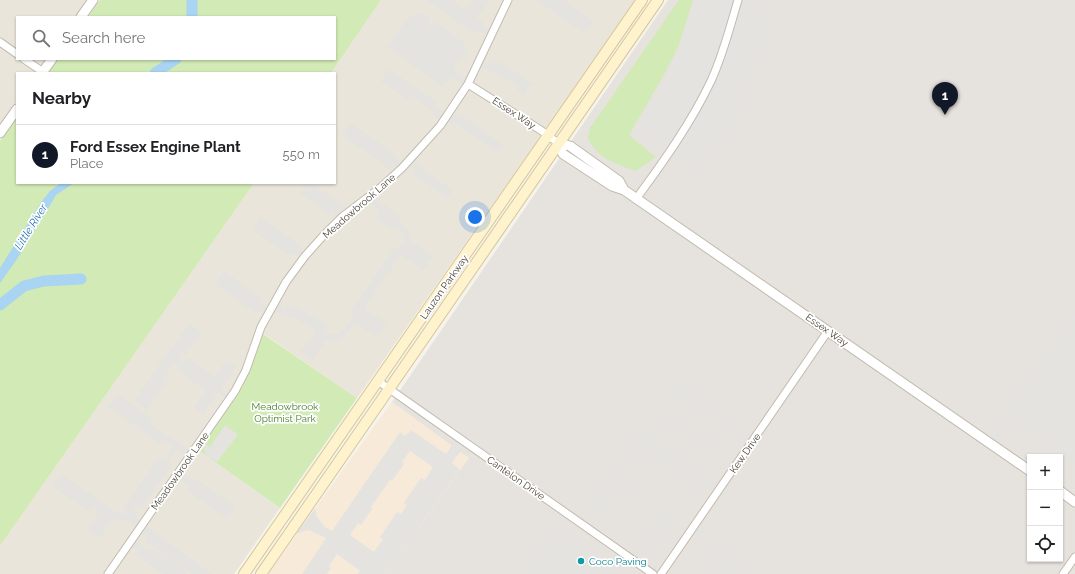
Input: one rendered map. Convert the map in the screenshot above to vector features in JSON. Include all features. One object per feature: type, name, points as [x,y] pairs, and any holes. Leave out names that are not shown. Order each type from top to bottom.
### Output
[{"type":"main road","name":"Lauzon Parkway","points":[[244,574],[642,0]]},
{"type":"main road","name":"Lauzon Parkway","points":[[261,574],[658,0]]},
{"type":"street","points":[[83,16],[93,0]]},
{"type":"street","name":"Meadowbrook Lane","points":[[108,574],[235,391],[246,370],[261,327],[286,282],[305,256],[323,236],[342,217],[397,173],[424,146],[440,126],[468,84],[508,0]]},
{"type":"street","points":[[636,199],[676,143],[697,108],[722,53],[738,0]]},
{"type":"street","points":[[0,42],[16,53]]},
{"type":"street","points":[[25,60],[41,72]]},
{"type":"street","points":[[43,72],[51,60]]},
{"type":"street","name":"Essex Way","points":[[468,84],[549,136],[558,143],[563,154],[612,186],[624,190],[1027,469]]},
{"type":"street","points":[[0,133],[16,110]]},
{"type":"street","name":"Kew Drive","points":[[661,574],[828,331]]},
{"type":"street","name":"Cantelon Drive","points":[[378,381],[653,574]]},
{"type":"street","points":[[1063,493],[1075,502]]},
{"type":"street","points":[[1063,574],[1075,557]]},
{"type":"shaded area","points":[[0,0],[89,0],[78,16],[16,16],[16,60],[47,60],[39,72],[16,72],[16,104],[0,127]]},
{"type":"shaded area","points":[[381,0],[636,0],[357,398],[264,334],[247,374],[198,450],[280,508],[234,574],[0,574],[0,546],[253,184],[336,184],[336,72],[332,72]]},
{"type":"shaded area","points":[[427,0],[452,0],[465,10],[472,0],[490,0],[477,18],[483,22],[481,26],[490,29],[487,34],[476,30],[473,33]]},
{"type":"shaded area","points":[[536,0],[563,0],[594,21],[585,34]]},
{"type":"shaded area","points":[[668,0],[1075,0],[1075,574],[385,574],[469,458],[392,402]]},
{"type":"shaded area","points":[[695,0],[744,0],[775,10],[757,72],[731,130],[700,178],[633,132],[660,89],[682,43]]},
{"type":"shaded area","points":[[416,13],[423,13],[429,18],[431,26],[434,21],[466,44],[463,49],[468,50],[466,59],[461,58],[454,68],[456,73],[464,77],[468,77],[463,86],[461,83],[452,78],[449,79],[443,87],[387,47],[407,19]]},
{"type":"shaded area","points":[[484,60],[493,65],[495,61],[510,68],[533,84],[524,96],[516,91],[519,87],[505,78],[481,67]]},
{"type":"shaded area","points":[[389,69],[437,102],[434,107],[445,112],[439,121],[433,114],[434,112],[413,98],[409,100],[380,81]]},
{"type":"shaded area","points":[[452,115],[461,115],[504,145],[498,153],[456,124],[447,123]]},
{"type":"shaded area","points":[[351,123],[396,155],[397,160],[403,162],[397,168],[394,166],[391,170],[342,135]]},
{"type":"shaded area","points":[[416,160],[421,168],[453,190],[448,198],[412,174],[415,170],[410,165]]},
{"type":"shaded area","points":[[306,184],[312,184],[346,207],[342,210],[344,212],[338,217],[334,211],[331,211],[329,214],[300,194]]},
{"type":"shaded area","points":[[374,197],[382,207],[386,204],[400,216],[398,219],[408,230],[410,240],[433,257],[423,271],[401,255],[364,309],[387,324],[377,337],[355,323],[343,338],[336,341],[327,339],[313,361],[300,352],[316,330],[298,320],[274,311],[278,304],[285,309],[289,304],[329,325],[324,332],[332,335],[338,334],[343,330],[353,316],[350,312],[395,247],[399,249],[405,240],[401,230],[398,229],[395,232],[375,217],[380,212],[369,201]]},
{"type":"shaded area","points":[[261,217],[299,244],[301,250],[304,252],[299,257],[293,252],[290,256],[252,230]]},
{"type":"shaded area","points":[[224,271],[260,297],[259,300],[262,304],[268,306],[265,313],[258,311],[256,313],[215,284]]},
{"type":"shaded area","points":[[1073,311],[1075,313],[1075,465],[1063,457],[1063,454],[1059,454],[1007,417],[997,431],[998,442],[983,431],[993,427]]},
{"type":"shaded area","points":[[189,323],[202,333],[186,355],[182,352],[180,359],[184,363],[188,358],[215,376],[226,360],[236,367],[222,388],[223,391],[230,393],[225,399],[218,393],[203,414],[194,407],[205,391],[178,371],[180,368],[174,364],[163,379],[167,382],[147,410],[134,400]]},
{"type":"shaded area","points":[[676,380],[741,423],[739,428],[751,434],[754,433],[747,444],[744,439],[731,432],[692,405],[688,410],[666,394]]},
{"type":"shaded area","points":[[118,394],[153,420],[151,424],[190,451],[185,457],[177,450],[168,462],[172,465],[141,509],[136,507],[133,512],[138,516],[136,518],[141,521],[136,528],[135,525],[129,521],[112,520],[100,538],[87,530],[99,511],[93,508],[89,512],[52,486],[62,474],[119,514],[123,514],[127,511],[123,508],[159,457],[163,459],[173,447],[165,442],[162,445],[108,407]]},
{"type":"shaded area","points":[[392,402],[469,458],[385,574],[268,574]]},
{"type":"shaded area","points":[[664,407],[724,448],[721,452],[729,458],[736,459],[730,468],[727,462],[720,457],[717,457],[680,431],[675,438],[653,423]]},
{"type":"shaded area","points":[[225,425],[237,434],[237,436],[217,462],[207,456],[205,453],[206,451],[201,449],[204,443],[210,447]]},
{"type":"shaded area","points":[[641,427],[708,475],[705,480],[717,487],[711,494],[709,490],[702,485],[698,490],[643,451],[625,478],[636,486],[646,485],[650,487],[648,490],[645,488],[638,499],[620,487],[601,515],[596,511],[588,524],[580,518],[583,517],[591,506],[587,503]]},
{"type":"shaded area","points":[[411,430],[446,454],[453,444],[452,439],[467,449],[463,449],[452,463],[460,470],[385,574],[358,574],[360,571],[337,554],[329,566],[331,568],[327,574],[302,574],[326,538],[309,530],[296,534],[315,508],[317,517],[325,527],[332,531],[400,432],[405,436]],"holes":[[[410,451],[433,467],[425,480],[421,478],[404,503],[407,505],[401,514],[397,512],[380,537],[383,539],[374,552],[350,535],[358,523],[361,525],[372,509],[371,507],[390,480],[392,481],[404,464],[402,462]]]},
{"type":"shaded area","points":[[184,473],[193,481],[195,478],[235,506],[226,519],[187,490],[188,486],[179,480]]},
{"type":"shaded area","points":[[663,504],[678,515],[654,550],[649,547],[641,561],[635,557],[644,545],[638,541]]},
{"type":"shaded area","points":[[556,525],[584,544],[581,548],[583,549],[572,565],[580,571],[591,555],[608,566],[618,554],[622,558],[616,567],[619,574],[521,574]]},
{"type":"shaded area","points":[[147,526],[212,574],[192,574],[145,541],[148,536],[142,533]]},
{"type":"shaded area","points":[[697,528],[750,565],[744,574],[705,574],[702,572],[717,550],[693,534]]},
{"type":"shaded area","points":[[137,539],[142,546],[150,551],[153,548],[187,572],[186,574],[163,574],[136,555],[139,551],[131,547]]},
{"type":"green space","points":[[100,0],[381,0],[332,72],[49,72],[57,60],[336,60],[336,16],[89,16]]},
{"type":"green space","points":[[679,0],[693,0],[679,45],[664,75],[629,135],[656,157],[636,171],[608,160],[597,152],[588,139],[590,128]]},
{"type":"green space","points":[[16,118],[16,184],[253,184],[0,546],[0,141]]},
{"type":"green space","name":"Meadowbrook Optimist Park","points":[[263,334],[357,398],[280,508],[198,450],[247,374]]},
{"type":"water","points":[[60,184],[72,184],[56,195],[17,259],[0,283],[0,268],[42,201],[50,191]]},
{"type":"waterway","name":"Little River","points":[[192,0],[192,16]]},
{"type":"waterway","name":"Little River","points":[[156,72],[174,60]]},
{"type":"waterway","name":"Little River","points":[[0,305],[24,286],[44,281],[81,279]]},
{"type":"place","name":"Ford Essex Engine Plant","points":[[945,115]]},
{"type":"place","name":"Coco Paving","points":[[581,561]]}]
